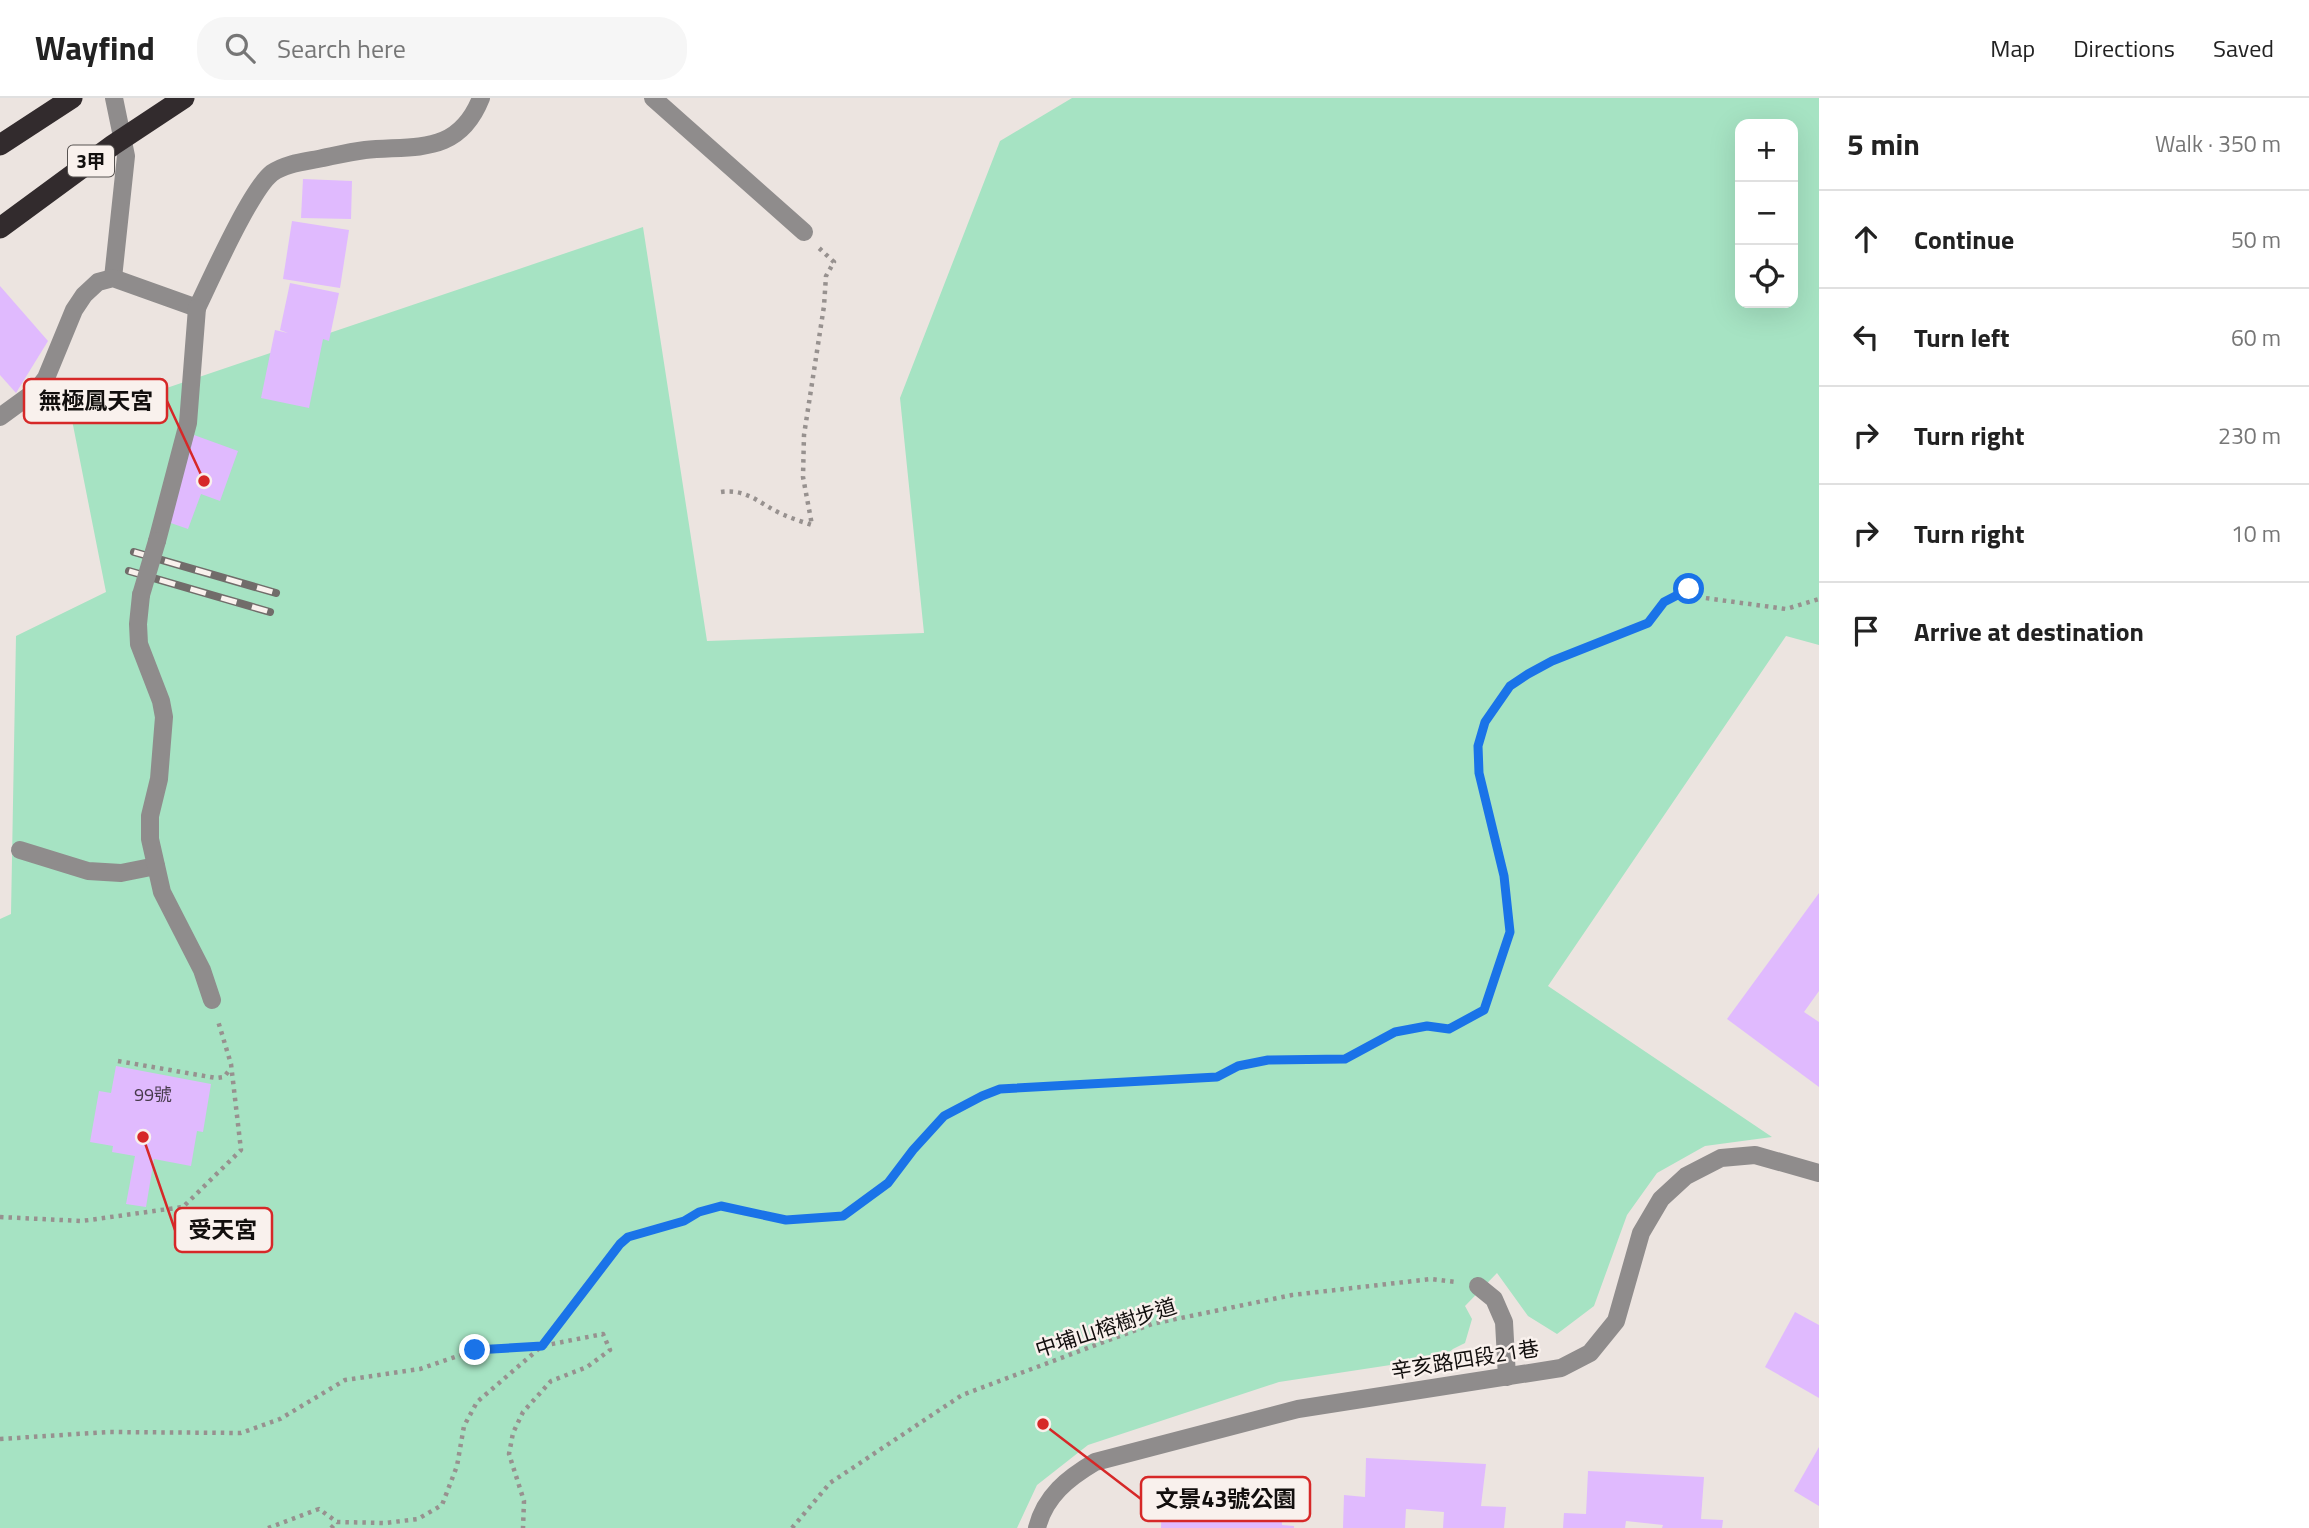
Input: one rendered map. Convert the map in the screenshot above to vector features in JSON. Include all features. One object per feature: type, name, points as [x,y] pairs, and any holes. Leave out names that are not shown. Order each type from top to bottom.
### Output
[{"type":"highway","points":[[0,145],[72,98]]},
{"type":"highway","name":"3甲","points":[[0,228],[113,145],[184,98]]},
{"type":"street","points":[[113,278],[127,156],[114,98]]},
{"type":"street","points":[[212,1000],[202,970],[162,892],[150,839],[150,816],[159,779],[164,717],[161,701],[139,644],[138,624],[142,595],[188,423],[197,308],[256,193],[272,174],[293,164],[365,150],[407,149],[448,140],[475,114],[481,98]]},
{"type":"street","points":[[653,98],[804,232]]},
{"type":"street","points":[[0,417],[37,390],[46,377],[74,310],[84,295],[98,282],[113,278],[197,308]]},
{"type":"street","points":[[20,850],[88,870],[121,873],[156,866]]},
{"type":"street","name":"辛亥路四段21巷","points":[[1037,1528],[1052,1495],[1072,1476],[1095,1462],[1298,1409],[1561,1368],[1590,1353],[1616,1321],[1641,1234],[1661,1199],[1686,1176],[1721,1158],[1755,1155],[1819,1173]]},
{"type":"street","points":[[1478,1286],[1494,1299],[1504,1322],[1507,1377]]},
{"type":"path","points":[[721,492],[733,490],[753,496],[783,515],[812,525],[803,477],[804,435],[824,306],[826,276],[834,262],[804,232]]},
{"type":"path","points":[[268,1528],[319,1509],[337,1522],[385,1524],[418,1520],[442,1505],[457,1466],[464,1426],[477,1402],[542,1346],[628,1237],[684,1221],[699,1212],[721,1206],[786,1220],[843,1216],[888,1183],[944,1116],[1000,1089],[1217,1077],[1238,1066],[1268,1060],[1345,1059],[1395,1032],[1427,1026],[1449,1029],[1484,1010],[1510,932],[1504,876],[1479,773],[1478,746],[1485,722],[1510,686],[1552,661],[1648,623],[1664,602],[1689,589],[1705,598],[1786,609],[1819,599]]},
{"type":"path","points":[[0,1217],[82,1221],[183,1207],[241,1150],[231,1064],[212,1000]]},
{"type":"path","points":[[118,1061],[216,1078],[224,1077],[231,1064]]},
{"type":"path","name":"中埔山榕樹步道","points":[[792,1528],[831,1483],[962,1395],[1152,1324],[1292,1295],[1431,1279],[1478,1286]]},
{"type":"path","points":[[0,1439],[108,1432],[242,1433],[280,1419],[345,1380],[420,1369],[475,1350],[542,1346],[603,1334],[610,1350],[587,1367],[551,1381],[523,1412],[513,1433],[509,1454],[524,1501],[523,1528]]},
{"type":"path","points":[[331,1528],[337,1522]]},
{"type":"green space","points":[[1072,98],[1819,98],[1819,645],[1786,636],[1548,986],[1772,1137],[1705,1146],[1657,1173],[1627,1215],[1594,1306],[1557,1334],[1528,1316],[1497,1273],[1465,1306],[1472,1319],[1465,1343],[1443,1357],[1279,1382],[1088,1445],[1037,1485],[1017,1528],[0,1528],[0,919],[11,914],[16,636],[106,592],[72,420],[643,227],[707,641],[924,633],[900,398],[1000,141]]},
{"type":"building","points":[[303,179],[352,181],[351,219],[301,218]]},
{"type":"building","points":[[292,221],[349,230],[340,288],[283,279]]},
{"type":"building","points":[[290,283],[339,293],[329,341],[323,339],[309,408],[261,398],[275,330],[288,333],[280,330]]},
{"type":"building","points":[[0,286],[48,341],[16,393],[0,375]]},
{"type":"building","points":[[194,435],[238,451],[220,501],[201,494],[188,529],[168,522]]},
{"type":"building","points":[[1819,893],[1819,991],[1804,1012],[1819,1022],[1819,1087],[1727,1019]]},
{"type":"building","points":[[116,1066],[211,1084],[203,1132],[197,1131],[191,1166],[154,1159],[146,1207],[126,1204],[135,1156],[112,1152],[113,1146],[90,1142],[99,1091],[111,1093]]},
{"type":"building","points":[[1795,1312],[1819,1325],[1819,1398],[1765,1367]]},
{"type":"building","points":[[1819,1447],[1819,1506],[1794,1491]]},
{"type":"building","points":[[1366,1458],[1486,1464],[1481,1506],[1506,1507],[1504,1528],[1443,1528],[1444,1512],[1406,1509],[1405,1528],[1343,1528],[1344,1495],[1365,1497]]},
{"type":"building","points":[[1588,1471],[1704,1477],[1701,1519],[1723,1520],[1722,1528],[1662,1528],[1663,1525],[1626,1521],[1625,1528],[1563,1528],[1564,1513],[1586,1514]]},
{"type":"building","points":[[1162,1489],[1281,1493],[1282,1525],[1294,1528],[1161,1528]]},
{"type":"railway","points":[[134,552],[276,593]]},
{"type":"railway","points":[[129,571],[270,612]]},
{"type":"place","name":"無極鳳天宮","points":[[204,481]]},
{"type":"place","name":"受天宮","points":[[143,1137]]},
{"type":"place","name":"文景43號公園","points":[[1043,1424]]},
{"type":"route","points":[[475,1350],[542,1346],[628,1237],[684,1221],[699,1212],[721,1206],[786,1220],[843,1216],[888,1183],[944,1116],[1000,1089],[1217,1077],[1238,1066],[1268,1060],[1345,1059],[1395,1032],[1427,1026],[1449,1029],[1484,1010],[1510,932],[1504,876],[1479,773],[1478,746],[1485,722],[1510,686],[1528,674],[1552,661],[1648,623],[1664,602],[1689,589]]}]
